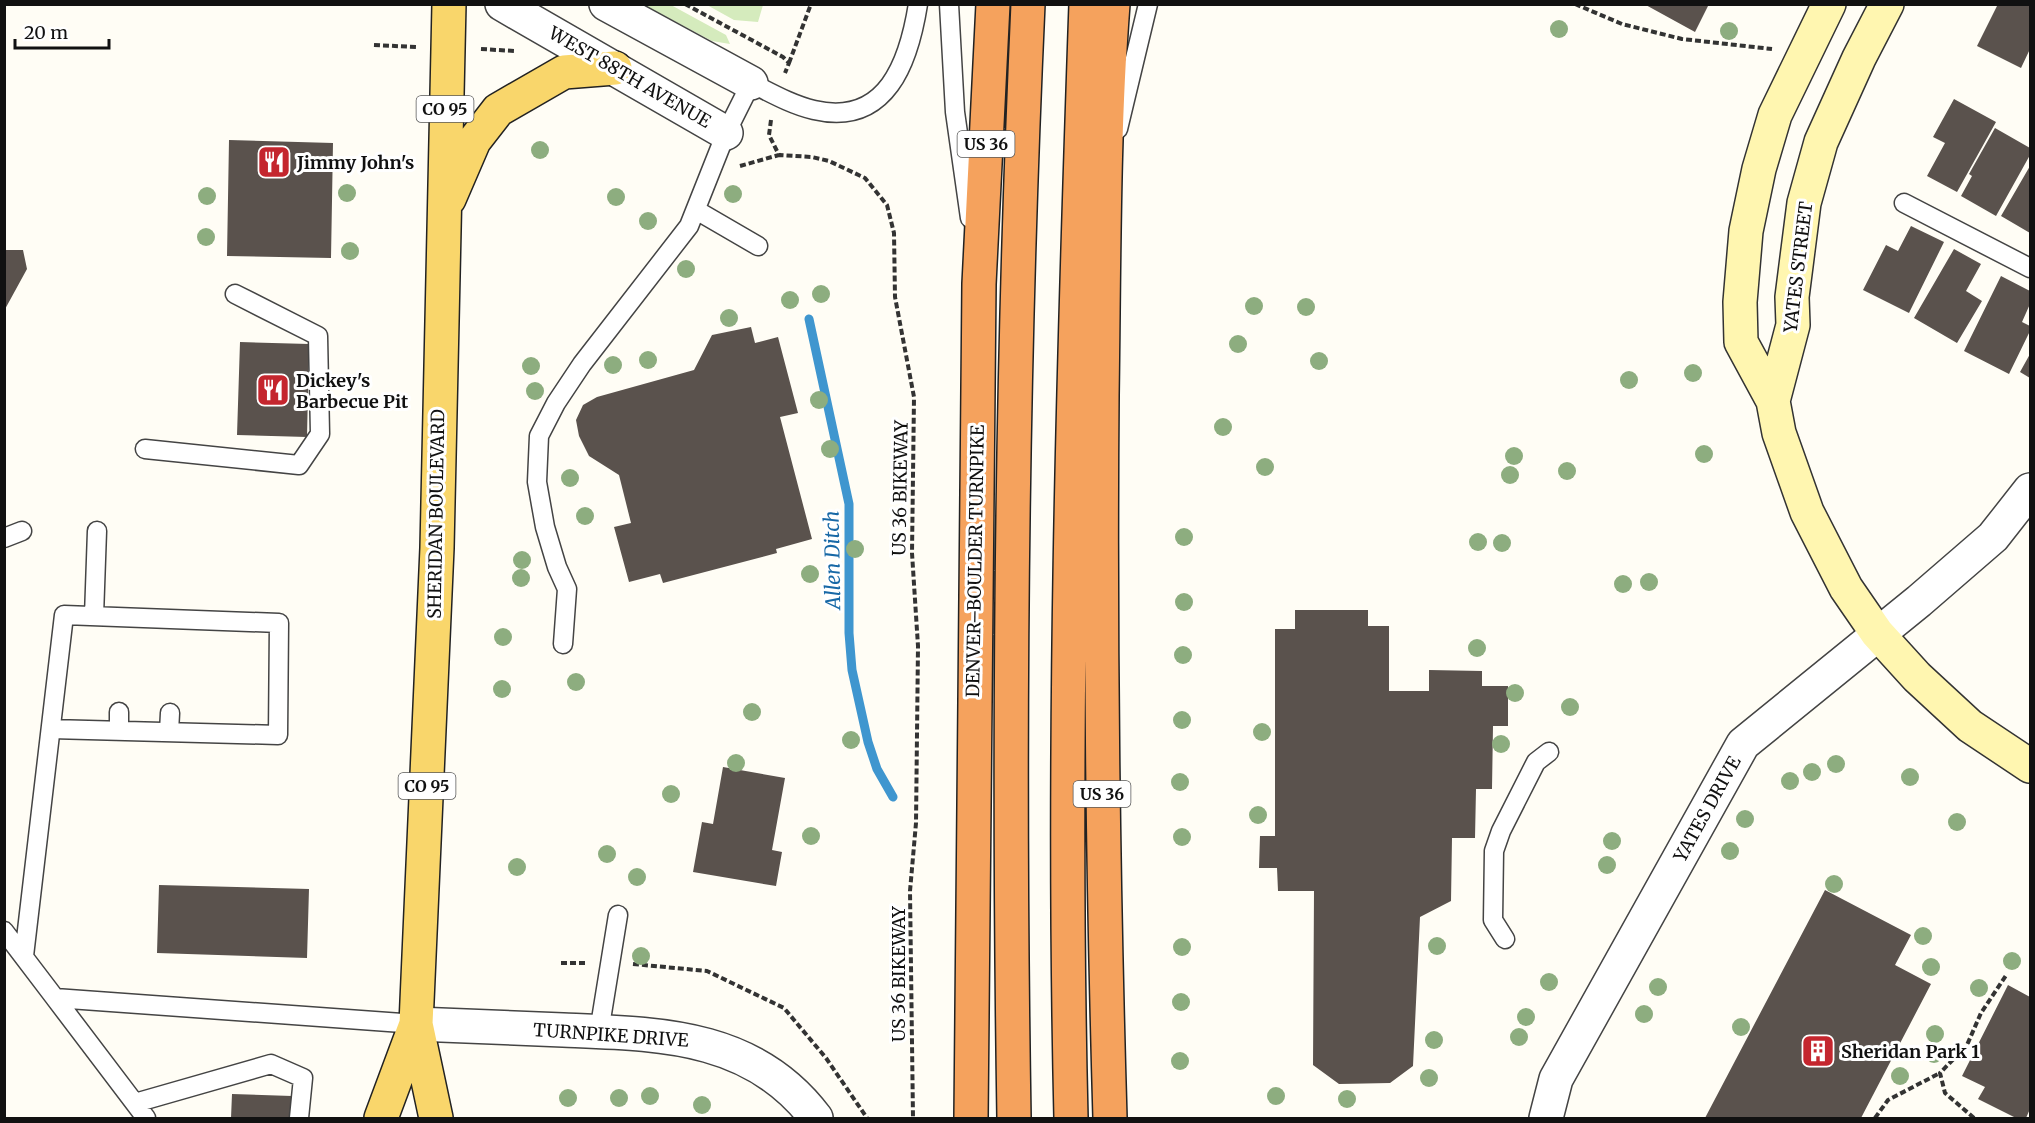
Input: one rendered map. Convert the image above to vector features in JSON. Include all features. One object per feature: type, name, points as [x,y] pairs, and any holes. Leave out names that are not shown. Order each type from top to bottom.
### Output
[{"type":"highway","name":"DENVER–BOULDER TURNPIKE","points":[[971,1119],[974,599],[979,284],[993,4]]},
{"type":"highway","points":[[1014,1119],[1011,848],[1012,521],[1028,4]]},
{"type":"highway","points":[[1071,1119],[1068,656],[1106,6]]},
{"type":"highway","name":"US 36","points":[[1106,6],[1102,805],[1110,1119]]},
{"type":"main road","name":"SHERIDAN BOULEVARD","points":[[436,1119],[416,1024],[437,548],[442,214],[449,4]]},
{"type":"main road","points":[[442,214],[474,141],[498,110],[564,72],[615,68]]},
{"type":"main road","name":"SHERIDAN BOULEVARD","points":[[381,1119],[416,1024]]},
{"type":"street","name":"WEST 88TH AVENUE","points":[[502,4],[615,68],[728,148]]},
{"type":"street","points":[[606,4],[764,89]]},
{"type":"street","name":"YATES STREET","points":[[1829,4],[1798,64],[1775,116],[1759,170],[1746,231],[1742,272],[1741,342],[1773,401],[1779,433],[1807,512],[1846,588],[1877,633]]},
{"type":"street","name":"YATES STREET","points":[[1773,401],[1793,325],[1792,297],[1804,202],[1821,142],[1859,58],[1887,4]]},
{"type":"street","name":"YATES DRIVE","points":[[1546,1119],[1556,1079],[1743,744],[1993,537],[2031,490]]},
{"type":"street","points":[[1877,633],[1917,677],[1970,726],[2031,766]]},
{"type":"street","name":"TURNPIKE DRIVE","points":[[416,1024],[599,1032],[676,1038],[706,1044],[762,1067],[784,1083],[816,1119]]},
{"type":"lane","points":[[563,644],[567,589],[557,567],[545,527],[537,482],[539,436],[555,403],[582,364],[689,226],[728,148],[764,89],[815,110],[837,113],[874,101],[895,82],[903,67],[911,44],[918,4]]},
{"type":"lane","points":[[949,4],[956,112],[979,284]]},
{"type":"lane","points":[[1104,180],[1148,4]]},
{"type":"lane","points":[[1904,203],[2031,268]]},
{"type":"lane","points":[[696,210],[758,246]]},
{"type":"lane","points":[[145,449],[299,465],[320,434],[318,336],[235,294]]},
{"type":"lane","points":[[4,538],[22,531]]},
{"type":"lane","points":[[94,616],[97,531]]},
{"type":"lane","points":[[24,956],[64,615],[94,616],[122,624],[223,628],[279,623],[278,735],[221,725],[169,732],[51,729]]},
{"type":"lane","points":[[119,712],[119,731]]},
{"type":"lane","points":[[169,732],[170,713]]},
{"type":"lane","points":[[1505,939],[1493,920],[1494,852],[1501,831],[1536,762],[1549,752]]},
{"type":"lane","points":[[599,1032],[618,915]]},
{"type":"lane","points":[[4,932],[146,1119]]},
{"type":"lane","points":[[55,998],[416,1024]]},
{"type":"lane","points":[[135,1103],[271,1064],[303,1078],[300,1119]]},
{"type":"path","points":[[685,4],[783,57],[789,63]]},
{"type":"path","points":[[779,155],[768,127],[764,89],[789,63],[812,4]]},
{"type":"path","points":[[1575,4],[1622,24],[1682,39],[1768,47],[1798,64]]},
{"type":"path","points":[[374,45],[382,46]]},
{"type":"path","name":"US 36 BIKEWAY","points":[[728,148],[739,166],[779,155],[812,157],[829,161],[865,178],[887,205],[894,233],[895,297],[914,397],[912,553],[918,658],[916,823],[910,891],[913,1119]]},
{"type":"path","points":[[561,963],[610,962],[707,971],[784,1008],[826,1058],[867,1119]]},
{"type":"path","points":[[1875,1119],[1888,1100],[1940,1074],[1967,1045],[1981,1013],[2007,974]]},
{"type":"path","points":[[1940,1074],[1945,1093],[1974,1119]]},
{"type":"green space","points":[[644,5],[671,5],[726,35],[730,44],[712,41]]},
{"type":"green space","points":[[707,5],[763,5],[758,22],[734,20]]},
{"type":"building","points":[[1644,4],[1709,4],[1695,32]]},
{"type":"building","points":[[1998,4],[2030,4],[2030,49],[2021,68],[1977,46]]},
{"type":"building","points":[[1954,99],[1996,122],[1957,192],[1927,176],[1945,143],[1933,137]]},
{"type":"building","points":[[1995,128],[2030,148],[2030,155],[1996,216],[1961,196],[1972,176],[1969,174]]},
{"type":"building","points":[[229,140],[333,143],[331,258],[227,256]]},
{"type":"building","points":[[2030,166],[2030,233],[2001,216]]},
{"type":"building","points":[[1911,226],[1944,242],[1909,313],[1863,290],[1886,245],[1898,251]]},
{"type":"building","points":[[1954,249],[1981,264],[1966,291],[1982,301],[1957,343],[1914,318]]},
{"type":"building","points":[[4,250],[23,250],[27,269],[4,311]]},
{"type":"building","points":[[2001,276],[2030,291],[2030,304],[2022,322],[2030,326],[2030,331],[2009,374],[1964,351]]},
{"type":"building","points":[[751,327],[755,343],[778,337],[798,413],[780,417],[812,539],[776,549],[777,553],[663,583],[660,574],[629,582],[614,527],[631,523],[619,475],[589,456],[579,436],[576,420],[583,405],[597,397],[694,370],[712,335]]},
{"type":"building","name":"Dickey's Barbecue Pit","points":[[240,342],[309,344],[307,437],[237,435]]},
{"type":"building","points":[[2030,354],[2030,378],[2020,372]]},
{"type":"building","points":[[1295,610],[1368,610],[1368,626],[1389,626],[1389,691],[1429,691],[1429,670],[1482,671],[1482,686],[1508,686],[1508,726],[1493,726],[1492,789],[1476,789],[1475,838],[1452,838],[1451,901],[1420,917],[1413,1066],[1390,1083],[1339,1084],[1313,1065],[1314,891],[1278,891],[1277,868],[1259,868],[1260,836],[1275,836],[1275,629],[1295,629]]},
{"type":"building","points":[[723,767],[785,778],[772,850],[782,852],[776,886],[693,872],[702,822],[713,824]]},
{"type":"building","points":[[159,885],[309,889],[307,958],[157,953]]},
{"type":"building","name":"Sheridan Park 1","points":[[1825,890],[1911,935],[1895,965],[1931,984],[1861,1118],[1705,1118]]},
{"type":"building","points":[[2008,985],[2030,997],[2030,1109],[2026,1118],[2016,1118],[1978,1099],[1985,1087],[1962,1076]]},
{"type":"building","points":[[232,1094],[292,1096],[292,1118],[231,1118]]},
{"type":"waterway","name":"Allen Ditch","points":[[809,319],[849,504],[849,633],[852,670],[868,742],[877,769],[893,797]]},
{"type":"place","name":"Jimmy John's","points":[[274,162]]},
{"type":"place","name":"Dickey's Barbecue Pit","points":[[273,390]]},
{"type":"place","name":"Sheridan Park 1","points":[[1818,1051]]}]
